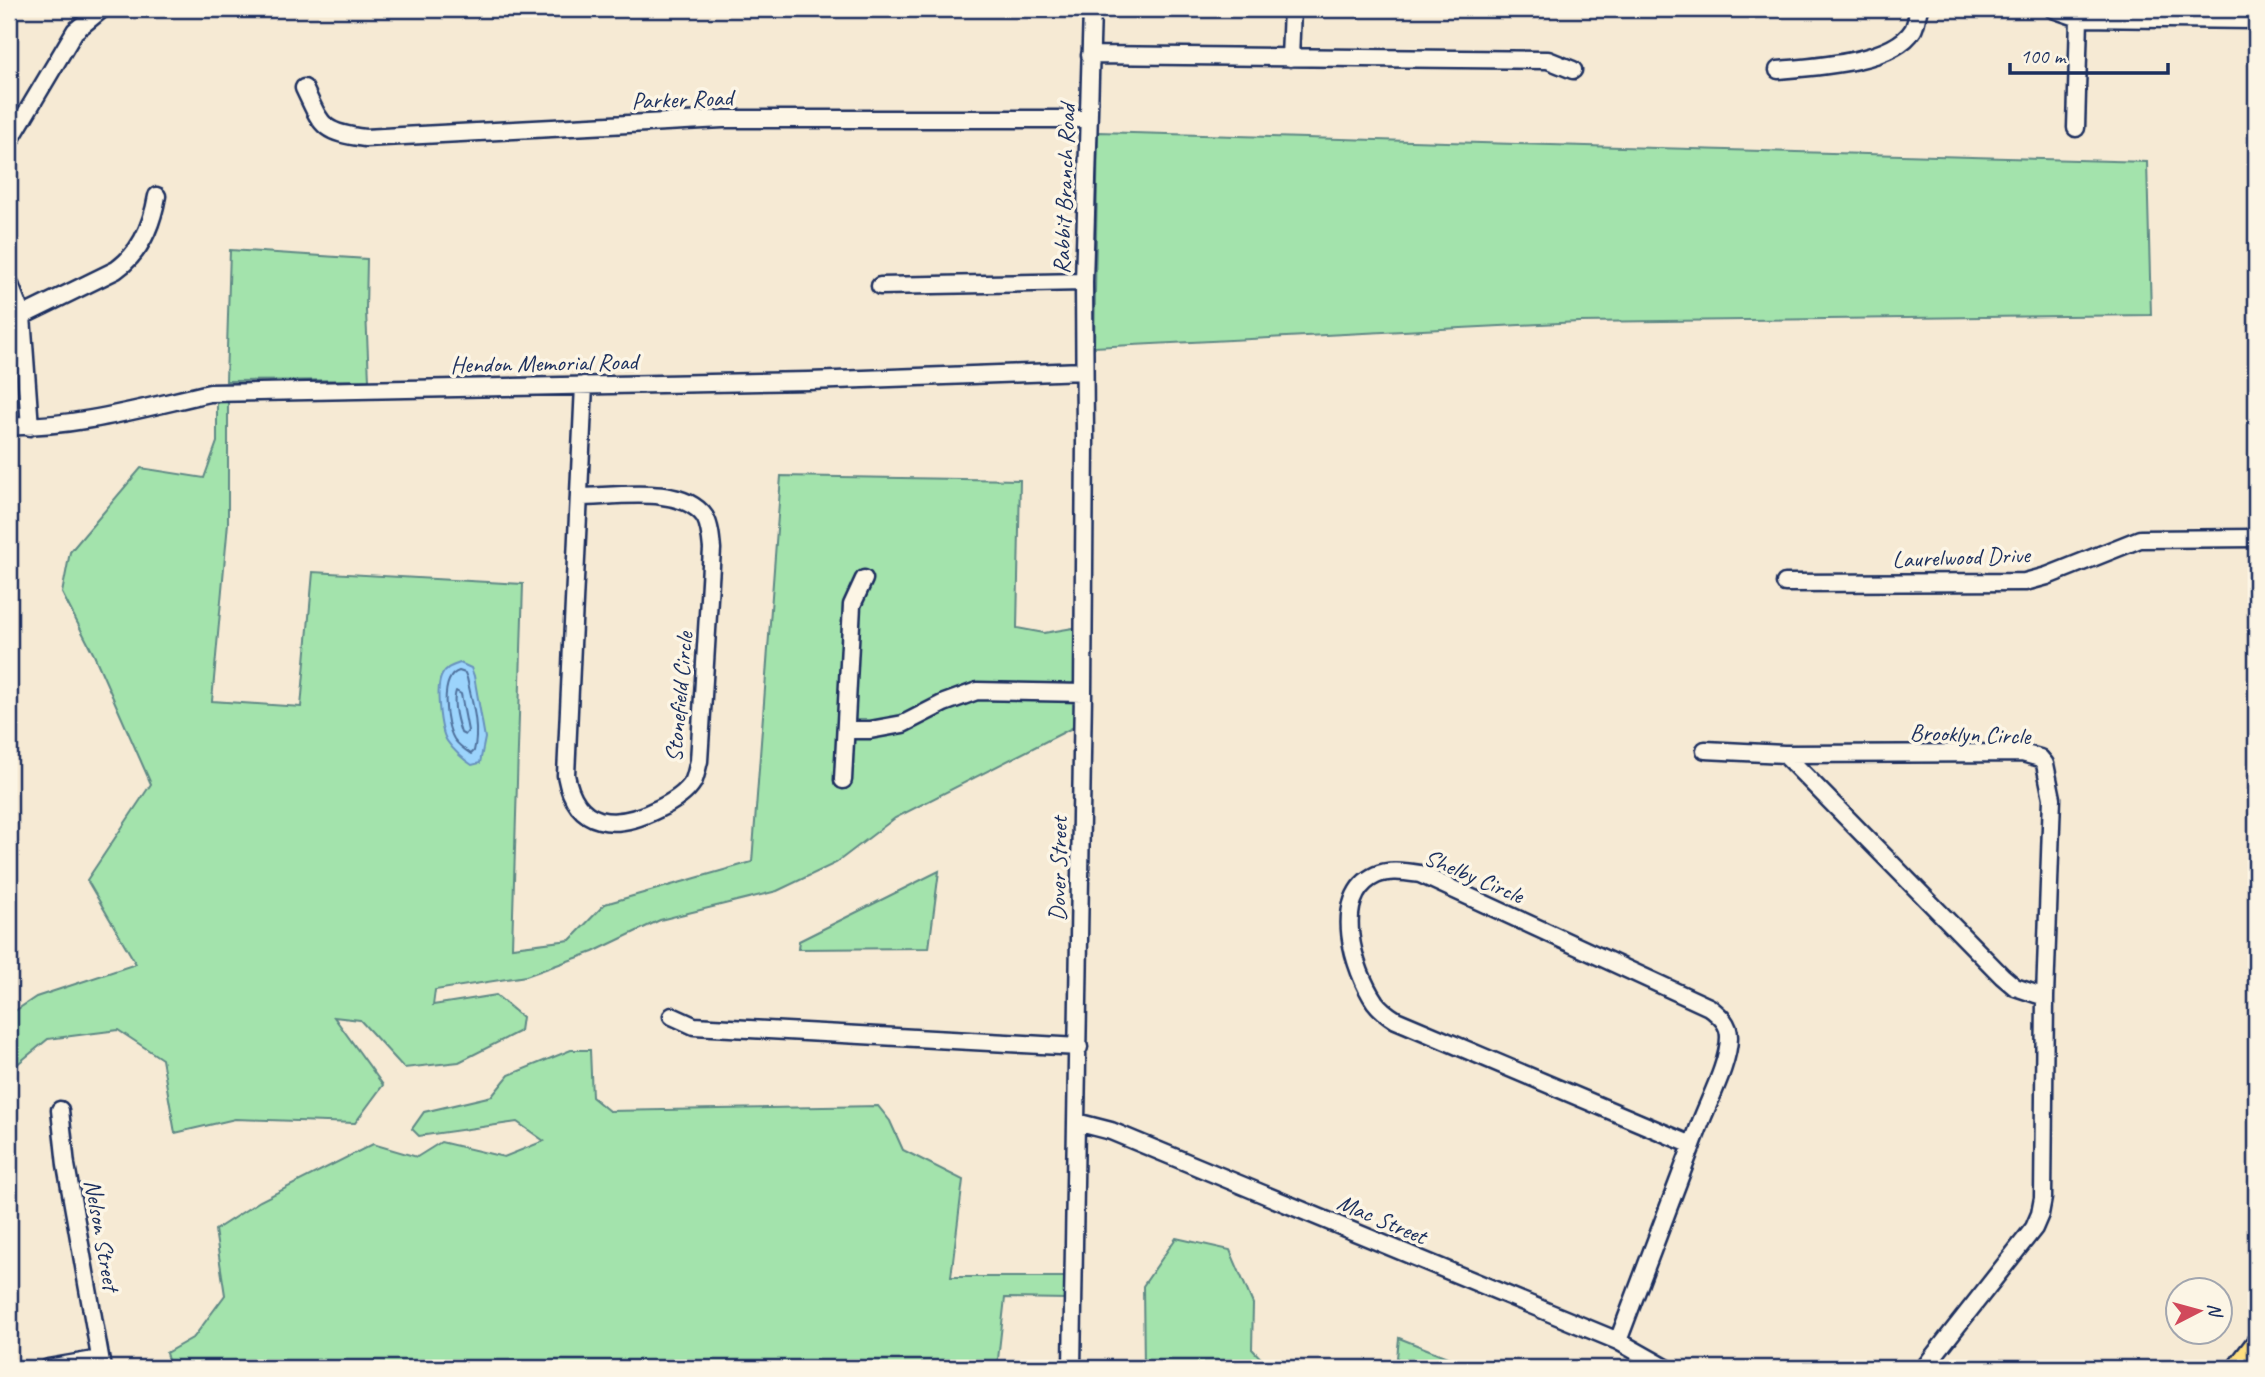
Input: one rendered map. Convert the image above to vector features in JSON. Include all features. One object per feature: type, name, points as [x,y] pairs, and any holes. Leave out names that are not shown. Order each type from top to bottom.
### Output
[{"type":"main road","points":[[2236,1368],[2256,1343]]},
{"type":"street","points":[[9,142],[75,31],[102,9]]},
{"type":"street","name":"Rabbit Branch Road","points":[[1084,371],[1092,9]]},
{"type":"street","points":[[1290,58],[1292,9]]},
{"type":"street","points":[[1778,70],[1833,65],[1891,50],[1912,30],[1919,9]]},
{"type":"street","points":[[2053,9],[2079,18],[2256,20]]},
{"type":"street","points":[[2076,128],[2079,18]]},
{"type":"street","points":[[1090,55],[1548,60],[1573,70]]},
{"type":"street","name":"Parker Road","points":[[304,88],[318,118],[327,128],[340,135],[365,138],[723,119],[1088,119]]},
{"type":"street","points":[[22,316],[126,263],[153,220],[157,196]]},
{"type":"street","points":[[9,282],[22,316],[30,427]]},
{"type":"street","points":[[880,286],[1084,282]]},
{"type":"street","name":"Hendon Memorial Road","points":[[9,426],[30,427],[119,413],[210,393],[809,381],[1084,371]]},
{"type":"street","name":"Dover Street","points":[[1072,1368],[1079,1047],[1084,371]]},
{"type":"street","name":"Stonefield Circle","points":[[579,498],[670,496],[697,508],[705,518],[711,534],[699,761],[692,782],[682,794],[671,803],[627,822],[603,821],[588,816],[576,804],[566,775],[584,385]]},
{"type":"street","name":"Laurelwood Drive","points":[[1785,583],[2025,582],[2048,576],[2140,539],[2256,538]]},
{"type":"street","points":[[843,780],[852,605],[864,579]]},
{"type":"street","points":[[846,730],[870,730],[903,724],[977,691],[1083,693]]},
{"type":"street","name":"Brooklyn Circle","points":[[1705,750],[1784,754],[2022,753],[2040,758],[2048,774],[2052,798],[2045,997],[2043,1198],[2040,1214],[2034,1228],[1924,1368]]},
{"type":"street","points":[[1784,754],[2002,976],[2015,986],[2045,997]]},
{"type":"street","name":"Shelby Circle","points":[[1618,1341],[1726,1055],[1729,1038],[1727,1026],[1709,1007],[1420,874],[1399,871],[1377,874],[1361,886],[1351,902],[1348,923],[1364,982],[1382,1011],[1396,1020],[1692,1144]]},
{"type":"street","points":[[672,1016],[694,1026],[1079,1047]]},
{"type":"street","name":"Nelson Street","points":[[60,1110],[66,1165],[101,1364]]},
{"type":"street","name":"Mac Street","points":[[1076,1122],[1111,1131],[1618,1341],[1666,1368]]},
{"type":"street","points":[[48,1368],[101,1364]]},
{"type":"green space","points":[[1098,132],[2147,162],[2151,315],[1579,322],[1094,347]]},
{"type":"green space","points":[[230,250],[367,259],[369,380],[226,381]]},
{"type":"green space","points":[[228,399],[228,523],[212,701],[301,707],[313,572],[523,584],[512,947],[570,940],[605,904],[752,862],[781,476],[1020,480],[1017,628],[1044,633],[1079,627],[1074,727],[895,818],[836,863],[777,891],[660,920],[593,952],[526,976],[435,990],[433,1005],[496,995],[522,1017],[520,1031],[459,1062],[404,1068],[360,1020],[334,1017],[383,1085],[355,1123],[235,1119],[175,1133],[162,1059],[118,1030],[48,1039],[9,1071],[9,1015],[36,997],[136,964],[87,880],[151,784],[94,655],[62,593],[70,552],[141,468],[204,478],[217,442],[217,401]]},
{"type":"green space","points":[[939,871],[929,948],[798,949],[799,941]]},
{"type":"green space","points":[[571,1050],[590,1050],[592,1097],[609,1111],[878,1106],[890,1121],[903,1150],[963,1180],[951,1277],[1065,1277],[1066,1299],[1005,1298],[997,1368],[170,1368],[166,1353],[194,1337],[225,1295],[215,1230],[260,1201],[373,1144],[417,1157],[441,1142],[504,1157],[544,1141],[517,1122],[419,1136],[412,1129],[424,1112],[492,1096],[509,1075]]},
{"type":"green space","points":[[1176,1238],[1230,1250],[1253,1304],[1252,1349],[1270,1368],[1144,1368],[1143,1286]]},
{"type":"green space","points":[[1399,1338],[1475,1368],[1396,1368]]},
{"type":"water","points":[[460,663],[471,668],[474,676],[485,738],[480,763],[472,765],[447,741],[439,708],[442,675],[447,668]]}]
